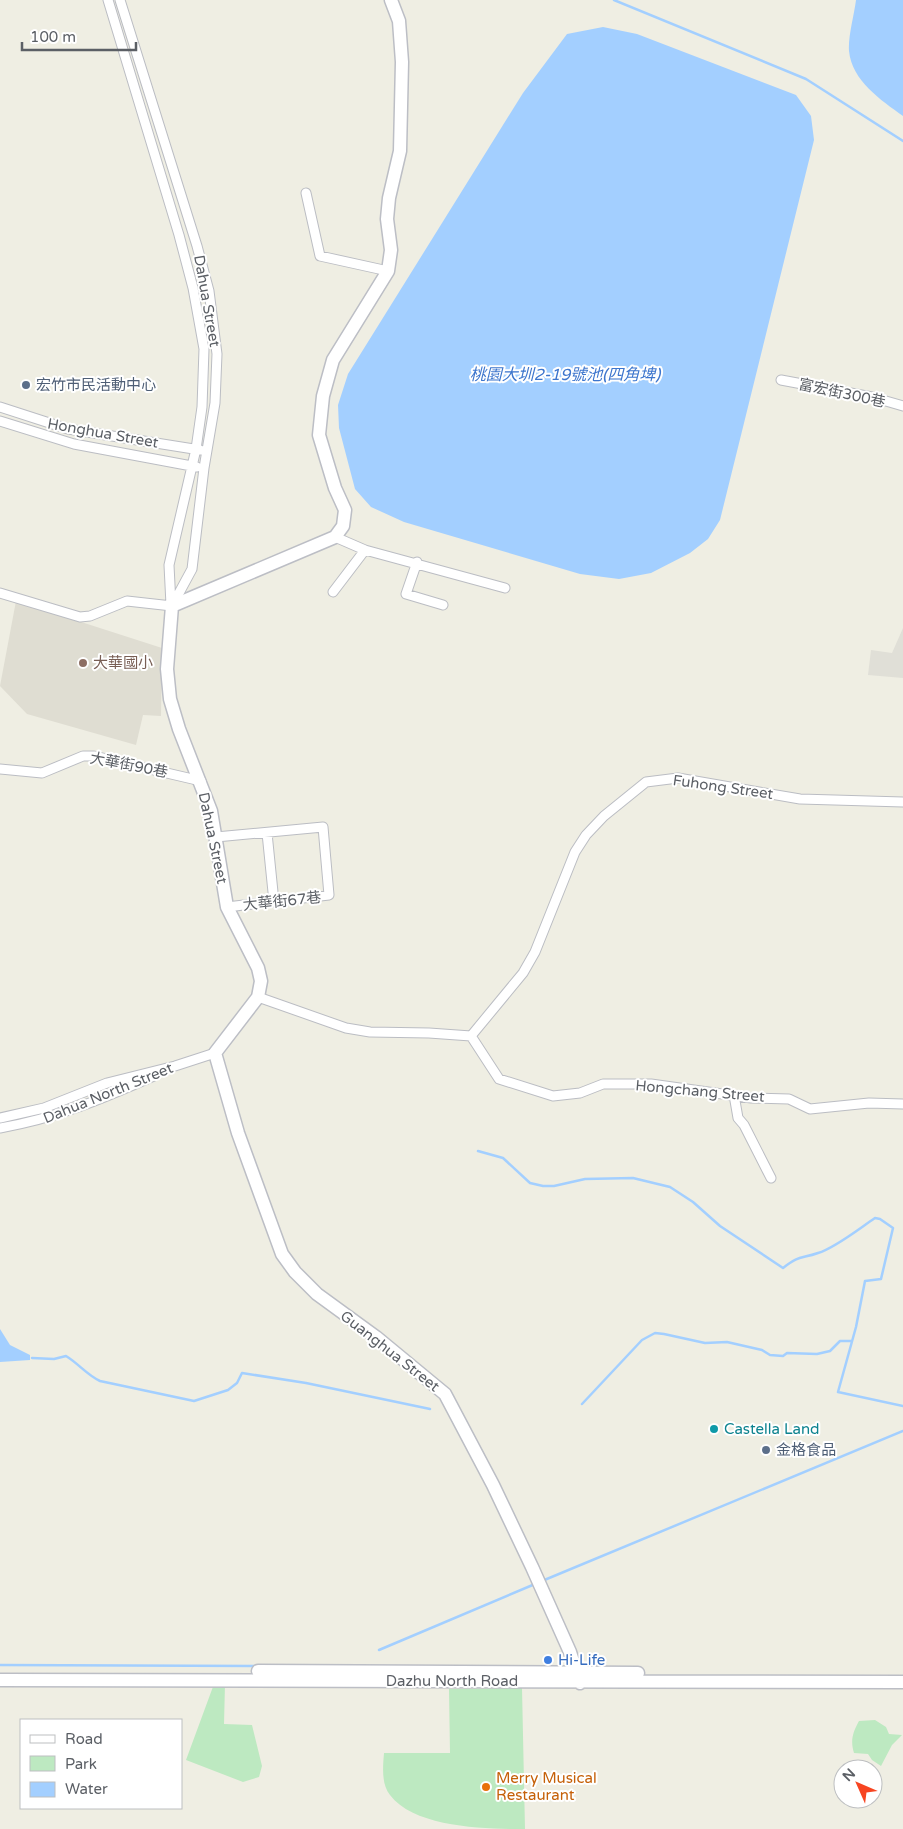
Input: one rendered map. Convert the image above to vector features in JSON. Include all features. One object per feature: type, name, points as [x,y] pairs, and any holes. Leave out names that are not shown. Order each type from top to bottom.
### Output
[{"type":"street","name":"Dahua Street","points":[[108,0],[179,235],[195,300],[204,349],[202,407],[196,449],[169,566],[172,606],[168,669],[170,699],[179,729],[201,781],[211,811],[227,907],[258,968],[261,981],[258,997]]},
{"type":"street","name":"Dahua Street","points":[[120,0],[197,246],[209,295],[217,354],[216,403],[204,468],[192,569],[172,606]]},
{"type":"street","points":[[0,593],[80,616],[90,616],[127,601],[172,606],[335,537],[343,526],[345,510],[335,488],[319,435],[323,396],[333,360],[388,272],[391,250],[387,219],[389,198],[400,151],[402,62],[399,21],[392,0]]},
{"type":"street","points":[[120,41],[131,38]]},
{"type":"street","points":[[163,183],[176,180]]},
{"type":"street","points":[[306,193],[320,256],[388,272]]},
{"type":"street","points":[[195,300],[209,295]]},
{"type":"street","name":"富宏街300巷","points":[[781,380],[872,397],[903,406]]},
{"type":"street","name":"Honghua Street","points":[[0,407],[35,420],[68,429],[208,452]]},
{"type":"street","points":[[30,432],[35,420]]},
{"type":"street","name":"Honghua Street","points":[[0,421],[30,432],[74,444],[204,468]]},
{"type":"street","points":[[335,537],[365,550],[416,562],[505,588]]},
{"type":"street","points":[[333,592],[365,550]]},
{"type":"street","points":[[416,562],[406,594],[443,605]]},
{"type":"street","name":"大華街90巷","points":[[0,769],[42,772],[83,756],[94,756],[201,781]]},
{"type":"street","name":"Fuhong Street","points":[[471,1036],[523,973],[535,952],[575,852],[586,835],[604,816],[646,782],[678,778],[800,799],[903,802]]},
{"type":"street","name":"大華街67巷","points":[[227,907],[329,895],[324,827],[268,833]]},
{"type":"street","points":[[216,837],[268,833],[274,902]]},
{"type":"street","points":[[216,1053],[258,997],[346,1028],[370,1032],[471,1036]]},
{"type":"street","name":"Hongchang Street","points":[[471,1036],[499,1079],[553,1096],[580,1093],[603,1084],[642,1084],[734,1095],[789,1099],[810,1109],[869,1102],[903,1104]]},
{"type":"street","name":"Dahua North Street","points":[[0,1128],[40,1121],[107,1097],[175,1066],[216,1053]]},
{"type":"street","name":"Guanghua Street","points":[[216,1053],[238,1133],[282,1254],[295,1272],[317,1294],[376,1337],[445,1394],[518,1536],[578,1677]]},
{"type":"street","points":[[0,1118],[44,1108],[108,1083],[175,1066]]},
{"type":"street","points":[[734,1095],[738,1118],[744,1124],[772,1178]]},
{"type":"street","name":"Dazhu North Road","points":[[0,1673],[578,1677],[903,1682]]},
{"type":"street","name":"Dazhu North Road","points":[[0,1680],[903,1674]]},
{"type":"shaded area","name":"大華國小","points":[[16,601],[162,648],[161,716],[143,715],[136,745],[27,714],[0,686]]},
{"type":"shaded area","points":[[903,628],[903,678],[868,675],[871,650],[892,653]]},
{"type":"green space","points":[[214,1684],[225,1684],[224,1724],[252,1725],[262,1766],[259,1777],[243,1782],[186,1760]]},
{"type":"green space","points":[[522,1688],[525,1829],[472,1827],[433,1820],[401,1806],[390,1795],[384,1780],[384,1753],[450,1753],[449,1689]]},
{"type":"green space","points":[[875,1720],[886,1727],[889,1734],[902,1735],[892,1745],[883,1762],[883,1759],[871,1759],[868,1754],[854,1753],[852,1740],[859,1721]]},
{"type":"water","points":[[856,0],[903,0],[903,116],[869,89],[851,62],[849,39]]},
{"type":"water","name":"桃園大圳2-19號池(四角埤)","points":[[603,27],[637,34],[796,95],[811,116],[814,140],[720,520],[708,539],[690,553],[651,573],[619,579],[580,574],[404,522],[371,507],[355,489],[339,428],[338,405],[348,374],[523,93],[567,34]]},
{"type":"water","points":[[0,1329],[10,1345],[30,1355],[30,1360],[0,1362]]},
{"type":"waterway","points":[[614,0],[806,79],[903,141]]},
{"type":"waterway","points":[[478,1151],[503,1158],[530,1183],[543,1186],[554,1186],[585,1179],[633,1178],[670,1187],[693,1202],[720,1226],[783,1268],[797,1259],[832,1247],[875,1218],[880,1219],[893,1228],[881,1279],[865,1281],[856,1327],[838,1392],[903,1406]]},
{"type":"waterway","points":[[582,1404],[642,1340],[655,1333],[705,1343],[727,1342],[762,1350],[770,1355],[783,1356],[787,1353],[817,1354],[830,1351],[840,1341],[852,1341]]},
{"type":"waterway","points":[[32,1358],[54,1359],[66,1356],[100,1381],[194,1401],[228,1390],[237,1383],[242,1373],[306,1383],[430,1409]]},
{"type":"waterway","points":[[542,1581],[903,1431]]},
{"type":"waterway","points":[[379,1650],[535,1584]]},
{"type":"waterway","points":[[0,1665],[255,1666]]},
{"type":"place","name":"宏竹市民活動中心","points":[[26,385]]},
{"type":"place","name":"大華國小","points":[[83,663]]},
{"type":"place","name":"Castella Land","points":[[714,1429]]},
{"type":"place","name":"金格食品","points":[[766,1450]]},
{"type":"place","name":"Hi-Life","points":[[548,1660]]},
{"type":"place","name":"Merry Musical Restaurant","points":[[486,1787]]}]
